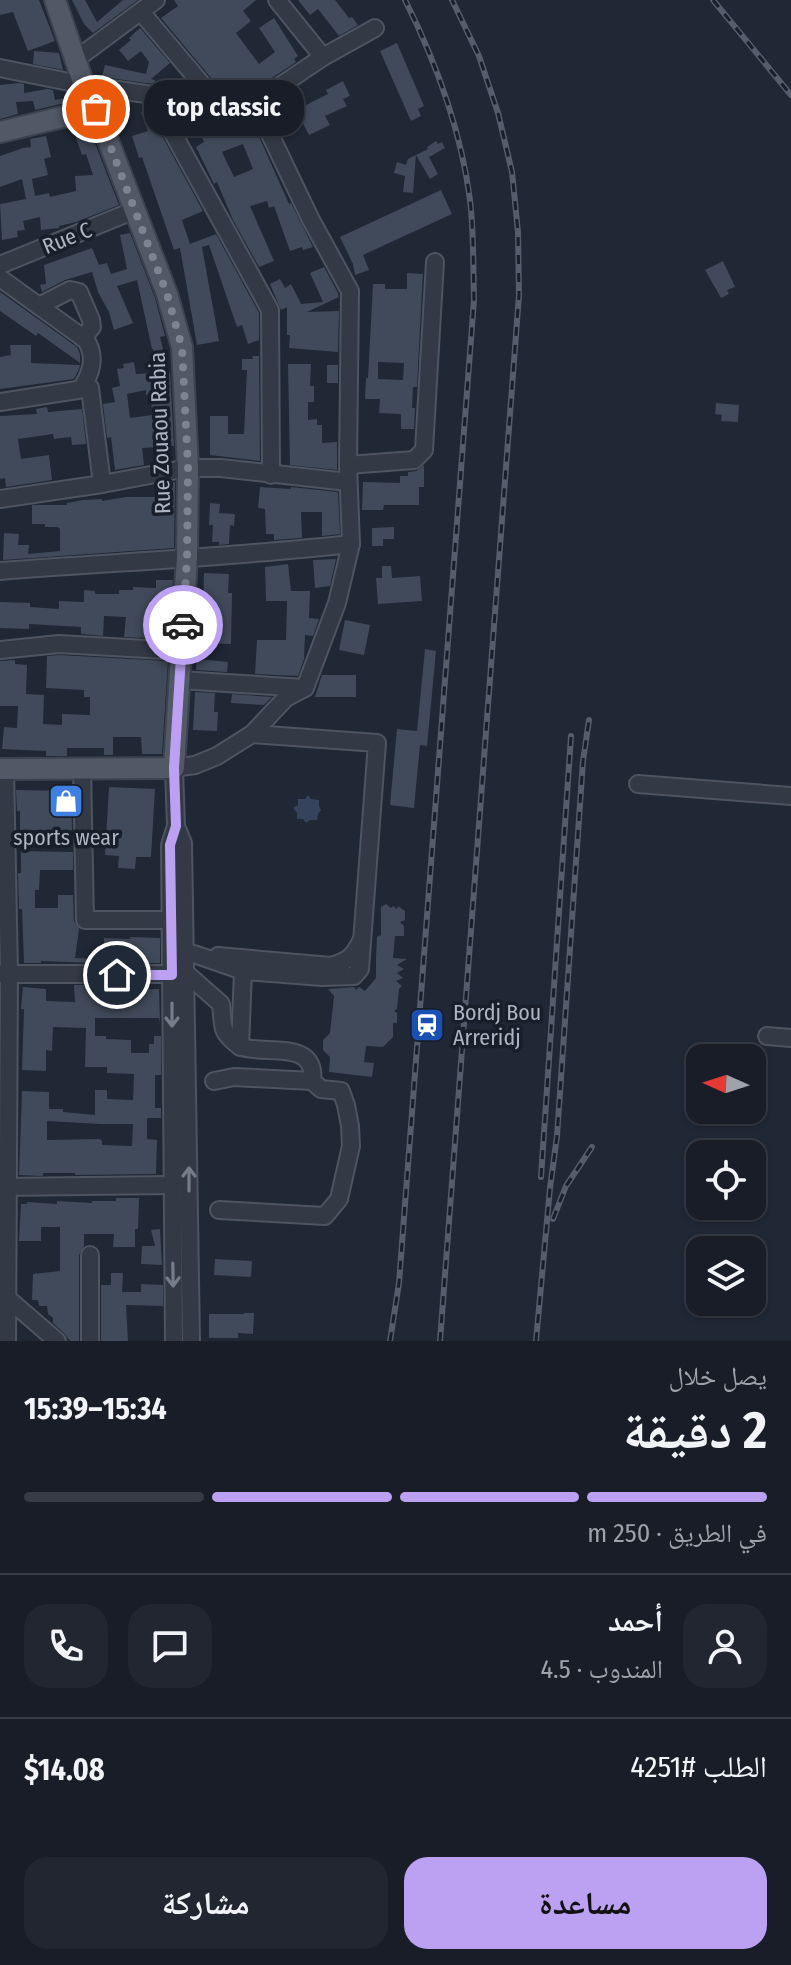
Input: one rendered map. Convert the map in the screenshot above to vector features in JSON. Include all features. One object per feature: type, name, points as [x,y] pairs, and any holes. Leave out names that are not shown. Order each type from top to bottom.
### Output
[{"type":"main road","name":"Rue Zouaou Rabia","points":[[55,0],[84,85],[167,294],[182,347],[188,468],[187,557],[174,768]]},
{"type":"main road","points":[[0,132],[96,109]]},
{"type":"main road","points":[[2,769],[174,768]]},
{"type":"street","points":[[75,60],[156,0]]},
{"type":"street","points":[[277,0],[323,57]]},
{"type":"street","points":[[141,12],[216,101]]},
{"type":"street","points":[[0,68],[152,95],[255,103],[323,57],[375,28]]},
{"type":"street","points":[[152,95],[270,310],[271,475]]},
{"type":"street","points":[[184,954],[171,920],[170,845],[176,826],[174,768],[195,765],[217,756],[252,734],[286,698],[305,688],[337,603],[351,544],[348,482],[350,291],[311,220],[255,103]]},
{"type":"street","name":"Rue C","points":[[0,265],[135,210]]},
{"type":"street","points":[[348,465],[414,460],[424,450],[435,262]]},
{"type":"street","points":[[0,278],[83,338],[90,347],[91,367],[84,384],[90,388],[102,484]]},
{"type":"street","points":[[39,306],[70,290],[79,292],[92,327],[83,338]]},
{"type":"street","points":[[0,402],[90,388]]},
{"type":"street","points":[[0,499],[188,468],[221,468],[348,482]]},
{"type":"street","points":[[0,571],[262,554],[351,544]]},
{"type":"street","points":[[0,650],[59,644],[182,651]]},
{"type":"street","points":[[180,680],[305,688]]},
{"type":"street","points":[[184,954],[243,971],[322,977],[354,976],[360,969],[377,743],[252,734]]},
{"type":"street","points":[[2,769],[3,1297],[7,1341]]},
{"type":"street","points":[[82,769],[85,920],[171,920]]},
{"type":"street","points":[[638,784],[791,796]]},
{"type":"street","points":[[174,1341],[172,1185],[179,975],[184,954],[183,843],[176,826]]},
{"type":"street","points":[[184,954],[331,966],[351,957],[363,938]]},
{"type":"street","points":[[240,1047],[243,971]]},
{"type":"street","points":[[4,973],[179,975],[221,1004],[224,1032],[240,1047],[288,1051],[305,1058],[313,1071],[312,1081]]},
{"type":"street","points":[[179,975],[191,1341]]},
{"type":"street","points":[[767,1036],[791,1038]]},
{"type":"street","points":[[214,1081],[234,1077],[312,1081],[321,1089],[341,1091],[350,1126],[351,1146],[339,1199],[325,1216],[219,1210]]},
{"type":"street","points":[[3,1187],[172,1185]]},
{"type":"street","points":[[90,1255],[90,1341]]},
{"type":"street","points":[[3,1297],[57,1341]]},
{"type":"water","points":[[308,795],[311,799],[319,800],[321,810],[317,820],[306,823],[303,819],[297,819],[293,808],[298,805],[298,799],[305,799]]},
{"type":"building","points":[[0,0],[39,0],[55,41],[28,51],[13,12],[0,15]]},
{"type":"building","points":[[72,0],[85,0],[97,22],[123,0],[138,0],[93,33],[84,24]]},
{"type":"building","points":[[174,0],[256,0],[243,11],[251,21],[236,33],[259,64],[275,52],[259,28],[274,18],[298,56],[294,59],[296,62],[251,92],[225,89],[216,84],[161,18],[178,6]]},
{"type":"building","points":[[298,0],[335,0],[358,25],[339,36],[318,9],[310,15]]},
{"type":"building","points":[[140,28],[170,63],[151,79],[155,80],[154,84],[102,77],[105,65],[146,74],[149,62],[141,51],[128,61],[119,50]]},
{"type":"building","points":[[397,43],[424,106],[418,109],[421,116],[411,121],[380,51]]},
{"type":"building","points":[[34,51],[59,53],[63,70],[33,64]]},
{"type":"building","points":[[343,81],[350,96],[343,99],[347,106],[325,116],[330,125],[309,135],[296,110],[328,94],[326,90]]},
{"type":"building","points":[[24,84],[24,93],[47,89],[53,90],[55,100],[75,96],[77,100],[35,110],[33,101],[16,102],[18,114],[0,119],[0,85]]},
{"type":"building","points":[[148,110],[203,211],[182,220],[190,244],[216,234],[259,313],[259,340],[248,344],[242,325],[237,327],[209,245],[202,247],[219,341],[197,345],[180,248],[174,250],[132,136],[148,131],[141,112]]},
{"type":"building","points":[[203,111],[209,125],[214,123],[219,135],[238,127],[241,136],[256,130],[289,204],[313,247],[290,251],[274,206],[269,208],[267,201],[250,206],[274,261],[259,267],[196,147],[204,142],[193,115]],"holes":[[[243,144],[253,169],[234,177],[222,152]]]},
{"type":"building","points":[[91,133],[119,205],[59,228],[41,230],[40,217],[23,221],[25,230],[17,231],[18,237],[2,240],[0,204],[26,199],[22,179],[0,187],[0,156],[31,147],[30,139],[46,136],[51,157],[44,159],[48,175],[32,179],[35,196],[49,193],[50,197],[76,191],[75,176],[93,175],[86,154],[82,155],[76,138]]},
{"type":"building","points":[[436,141],[438,144],[442,142],[445,148],[429,157],[438,174],[430,179],[416,155]]},
{"type":"building","points":[[416,155],[413,193],[403,192],[405,176],[394,173],[397,162],[406,165],[408,159]]},
{"type":"building","points":[[441,190],[452,214],[363,255],[369,270],[355,275],[340,237]]},
{"type":"building","points":[[130,233],[155,298],[165,336],[160,337],[166,373],[170,372],[174,446],[142,448],[144,465],[115,470],[103,404],[115,402],[112,388],[120,386],[117,369],[134,362],[136,374],[155,373],[153,349],[137,280],[117,286],[133,323],[114,330],[92,272],[65,280],[42,292],[40,285],[46,284],[44,265],[92,248],[99,265],[107,263],[111,274],[127,269],[120,235]],"holes":[[[146,390],[146,395],[151,394],[152,415],[130,418],[127,394]]]},
{"type":"building","points":[[723,261],[735,287],[727,290],[729,294],[721,298],[705,270]]},
{"type":"building","points":[[324,267],[339,297],[307,312],[339,311],[338,352],[289,348],[287,307],[281,310],[270,284],[280,279],[285,288],[291,284],[301,304],[323,302],[310,273]]},
{"type":"building","points":[[407,273],[423,274],[417,387],[413,387],[414,429],[401,429],[401,414],[379,413],[380,399],[365,399],[373,284],[385,284],[385,289],[407,289]],"holes":[[[378,362],[404,363],[403,380],[378,379]]]},
{"type":"building","points":[[0,292],[77,347],[80,363],[0,311]]},
{"type":"building","points":[[10,345],[31,345],[31,363],[80,365],[79,369],[74,379],[0,389],[0,357],[11,355]]},
{"type":"building","points":[[252,356],[259,356],[260,461],[210,455],[210,416],[228,416],[228,434],[244,434],[247,370],[242,370],[242,359],[253,359]]},
{"type":"building","points":[[288,364],[311,364],[310,386],[314,386],[314,402],[308,402],[308,420],[317,419],[317,425],[322,425],[322,443],[337,442],[337,470],[290,465]]},
{"type":"building","points":[[327,365],[338,365],[338,383],[327,383]]},
{"type":"building","points":[[716,403],[739,405],[738,422],[721,421],[722,415],[715,414]]},
{"type":"building","points":[[47,407],[48,412],[82,409],[86,444],[72,445],[71,437],[54,439],[53,434],[18,439],[21,459],[49,455],[52,480],[6,487],[5,478],[0,479],[0,416],[37,414],[36,409]]},
{"type":"building","points":[[424,465],[424,487],[419,487],[419,505],[384,505],[383,510],[362,510],[363,482],[400,483],[400,476],[408,476],[408,472]]},
{"type":"building","points":[[175,482],[174,548],[3,560],[4,533],[19,534],[18,545],[29,545],[28,554],[60,551],[60,529],[32,524],[32,505],[162,497],[163,484]]},
{"type":"building","points":[[260,487],[338,492],[340,534],[322,536],[322,512],[301,512],[302,538],[274,540],[274,534],[266,534],[265,509],[258,508]]},
{"type":"building","points":[[210,503],[220,504],[219,513],[235,514],[234,526],[230,525],[229,544],[212,542]]},
{"type":"building","points":[[394,527],[394,539],[383,539],[383,546],[372,546],[372,528]]},
{"type":"building","points":[[336,559],[330,586],[315,588],[313,560]]},
{"type":"building","points":[[288,564],[291,591],[310,591],[309,618],[319,619],[313,636],[305,635],[304,659],[298,676],[255,674],[257,640],[286,640],[287,601],[266,601],[265,567]]},
{"type":"building","points":[[382,566],[391,566],[392,578],[420,576],[422,601],[378,604],[376,578],[382,578]]},
{"type":"building","points":[[204,573],[229,574],[228,593],[232,593],[231,644],[202,643]]},
{"type":"building","points":[[156,580],[173,580],[169,639],[124,637],[126,617],[104,616],[103,636],[81,634],[81,627],[29,624],[29,629],[0,628],[0,602],[30,603],[30,607],[59,609],[59,601],[84,602],[84,590],[95,591],[95,594],[119,594],[119,590],[133,590],[133,587],[156,588]]},
{"type":"building","points":[[345,620],[370,625],[364,655],[339,650]]},
{"type":"building","points":[[425,649],[436,651],[427,746],[420,745],[414,808],[390,805],[397,729],[417,731]]},
{"type":"building","points":[[47,656],[168,661],[162,754],[142,754],[141,737],[113,737],[113,755],[104,755],[104,748],[67,748],[67,756],[46,756],[46,751],[2,749],[4,727],[17,728],[18,706],[0,706],[0,661],[15,660],[15,664],[27,665],[26,694],[44,695],[43,724],[62,725],[62,714],[90,715],[90,697],[84,697],[84,690],[46,688]]},
{"type":"building","points":[[197,659],[228,662],[227,672],[196,670]]},
{"type":"building","points":[[322,675],[356,675],[356,697],[315,697]]},
{"type":"building","points":[[195,692],[215,693],[217,731],[193,730]]},
{"type":"building","points":[[232,694],[272,697],[264,705],[231,703]]},
{"type":"building","points":[[109,787],[155,789],[151,857],[136,857],[135,869],[118,868],[119,856],[105,855]]},
{"type":"building","points":[[16,790],[71,791],[72,830],[20,830]]},
{"type":"building","points":[[21,851],[73,852],[73,870],[40,870],[35,908],[58,908],[58,895],[73,895],[74,921],[79,929],[75,958],[96,959],[96,963],[24,963],[18,873],[21,873]]},
{"type":"building","points":[[386,904],[405,911],[405,920],[400,922],[404,926],[404,936],[395,936],[393,958],[407,959],[397,965],[404,969],[397,973],[403,978],[396,981],[402,986],[394,1011],[397,1013],[397,1023],[393,1023],[393,1037],[383,1047],[366,1046],[364,1062],[374,1063],[372,1077],[329,1072],[330,1057],[323,1050],[323,1040],[330,1033],[334,996],[328,989],[354,987],[356,990],[359,987],[365,991],[376,978],[381,907]]},
{"type":"building","points":[[104,938],[160,938],[160,963],[113,963],[114,947],[104,947]]},
{"type":"building","points":[[74,985],[113,988],[113,985],[128,985],[128,990],[159,989],[160,1024],[159,1018],[95,1018],[95,1036],[131,1040],[131,1053],[149,1053],[149,1044],[154,1044],[154,1036],[161,1036],[161,1075],[155,1075],[155,1108],[161,1108],[161,1118],[147,1118],[147,1139],[157,1140],[156,1174],[19,1175],[22,1091],[49,1092],[49,1109],[95,1115],[95,1090],[107,1090],[107,1099],[133,1100],[134,1074],[107,1073],[107,1067],[85,1067],[86,1028],[53,1027],[52,1051],[46,1050],[46,1071],[22,1070],[23,987],[46,989],[46,1001],[75,1002]],"holes":[[[47,1121],[133,1124],[132,1146],[102,1145],[100,1139],[47,1140]]]},
{"type":"building","points":[[116,1198],[139,1198],[135,1247],[113,1247],[114,1234],[84,1234],[84,1246],[79,1255],[79,1341],[70,1341],[53,1323],[47,1306],[39,1306],[38,1300],[32,1300],[33,1274],[60,1271],[60,1227],[41,1227],[41,1241],[19,1241],[21,1204],[57,1204],[57,1201],[92,1203],[116,1201]]},
{"type":"building","points":[[160,1229],[162,1265],[141,1264],[142,1246],[155,1246],[151,1230]]},
{"type":"building","points":[[215,1259],[252,1261],[251,1277],[214,1275]]},
{"type":"building","points":[[111,1273],[123,1273],[122,1292],[141,1292],[141,1284],[163,1285],[163,1306],[126,1305],[128,1341],[101,1341],[101,1285],[111,1285]]},
{"type":"building","points":[[254,1313],[253,1334],[238,1333],[238,1338],[209,1338],[209,1314]]},
{"type":"railway","points":[[390,1341],[399,1283],[474,300],[473,237],[466,174],[454,123],[437,72],[405,0]]},
{"type":"railway","points":[[440,1341],[519,295],[518,232],[512,172],[498,113],[479,56],[452,0]]},
{"type":"railway","points":[[713,0],[791,95]]},
{"type":"railway","points":[[536,1341],[557,1136],[583,761],[589,720]]},
{"type":"railway","points":[[541,1177],[571,736]]},
{"type":"railway","points":[[553,1219],[566,1186],[592,1147]]},
{"type":"way so far","points":[[96,109],[167,294],[182,347],[188,468],[183,625]]},
{"type":"place","name":"top classic","points":[[96,109]]},
{"type":"place","name":"sports wear","points":[[66,801]]},
{"type":"place","name":"Bordj Bou Arreridj","points":[[427,1025]]},
{"type":"route","points":[[117,975],[172,975],[170,845],[176,826],[174,768],[183,625]]}]
